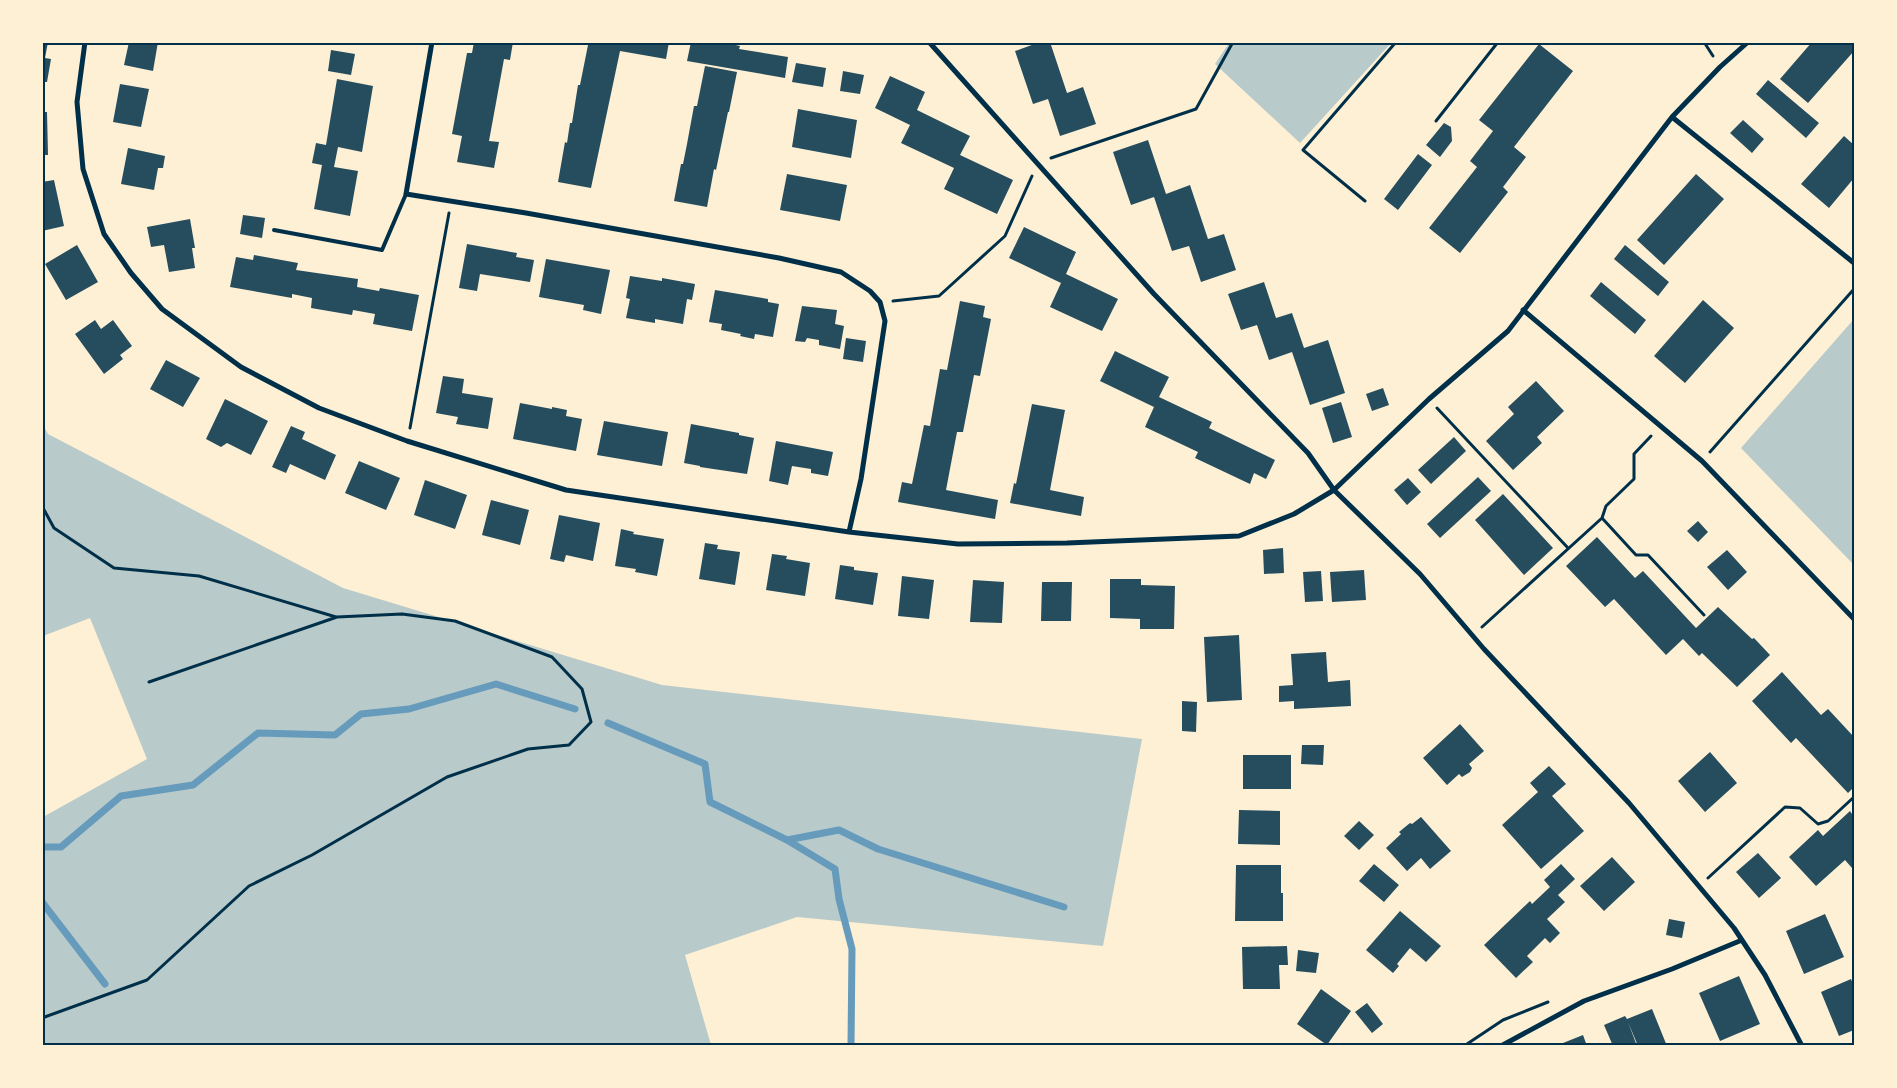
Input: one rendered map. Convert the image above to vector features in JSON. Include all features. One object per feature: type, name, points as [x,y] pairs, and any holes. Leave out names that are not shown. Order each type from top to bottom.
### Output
[{"type":"street","points":[[85,42],[77,102],[83,169],[104,234],[131,273],[162,308],[241,367],[319,408],[407,441],[566,490],[849,532],[958,544],[1067,543],[1239,536],[1294,514],[1334,490],[1429,399],[1508,331],[1672,117],[1720,67],[1748,42]]},
{"type":"street","points":[[432,42],[406,194],[779,258],[841,272],[870,291],[880,302],[885,321],[861,479],[849,532]]},
{"type":"street","points":[[928,42],[1154,294],[1308,453],[1334,490],[1420,574],[1473,636],[1629,802],[1734,928],[1765,975],[1802,1046]]},
{"type":"street","points":[[1672,117],[1854,263]]},
{"type":"street","points":[[1523,310],[1702,462],[1854,619]]},
{"type":"street","points":[[1500,1046],[1584,1001],[1672,969],[1742,940]]},
{"type":"lane","points":[[274,230],[382,250],[406,194]]},
{"type":"path","points":[[880,302],[939,296],[1005,236],[1037,163],[1196,109],[1233,42]]},
{"type":"path","points":[[1365,201],[1303,150],[1396,42]]},
{"type":"path","points":[[1436,121],[1498,42]]},
{"type":"path","points":[[407,441],[451,201]]},
{"type":"path","points":[[1702,462],[1854,289]]},
{"type":"path","points":[[1429,399],[1568,548]]},
{"type":"path","points":[[1473,636],[1602,518],[1606,506],[1634,479],[1634,454],[1660,426]]},
{"type":"path","points":[[42,506],[54,528],[114,568],[199,576],[337,617]]},
{"type":"path","points":[[1602,518],[1636,555],[1648,555],[1704,615]]},
{"type":"path","points":[[42,1018],[147,980],[249,886],[312,855],[447,777],[528,749],[569,745],[591,722],[582,689],[552,657],[455,621],[402,614],[337,617],[149,682]]},
{"type":"path","points":[[1699,887],[1784,807],[1800,808],[1818,824],[1828,821],[1854,797]]},
{"type":"shaded area","points":[[1229,43],[1391,43],[1300,143],[1215,64]]},
{"type":"shaded area","points":[[1854,319],[1854,565],[1741,448]]},
{"type":"shaded area","points":[[42,423],[48,434],[343,588],[662,685],[1142,739],[1103,946],[797,917],[685,955],[711,1045],[43,1045],[43,817],[147,759],[90,618],[43,636]]},
{"type":"building","points":[[42,42],[48,42],[45,58],[51,59],[47,82],[42,82]]},
{"type":"building","points":[[129,42],[158,42],[153,71],[124,65]]},
{"type":"building","points":[[474,42],[513,42],[510,60],[504,59],[489,141],[499,142],[494,168],[457,162],[462,136],[452,134],[467,53],[472,53]]},
{"type":"building","points":[[590,42],[669,42],[666,59],[620,51],[591,188],[558,182],[565,142],[567,143],[570,123],[572,123],[578,85],[580,85]]},
{"type":"building","points":[[691,42],[722,42],[740,46],[739,49],[788,57],[785,78],[687,61]]},
{"type":"building","points":[[1040,42],[1050,42],[1067,93],[1083,87],[1096,124],[1060,136],[1048,99],[1033,104],[1015,51]]},
{"type":"building","points":[[1812,42],[1854,42],[1854,51],[1808,103],[1780,79]]},
{"type":"building","points":[[1539,44],[1573,71],[1514,147],[1526,157],[1503,187],[1508,192],[1460,253],[1429,228],[1477,167],[1470,161],[1493,131],[1479,120]]},
{"type":"building","points":[[331,50],[355,54],[351,75],[328,71]]},
{"type":"building","points":[[796,63],[826,68],[823,87],[792,82]]},
{"type":"building","points":[[705,66],[737,72],[707,207],[674,201],[694,106],[697,106]]},
{"type":"building","points":[[843,71],[864,75],[860,94],[840,91]]},
{"type":"building","points":[[890,76],[925,92],[917,110],[970,136],[960,155],[1013,180],[997,214],[944,189],[954,168],[901,143],[910,125],[875,108]]},
{"type":"building","points":[[337,79],[373,86],[362,152],[338,147],[334,167],[358,171],[350,216],[314,209],[322,165],[312,163],[316,143],[326,145]]},
{"type":"building","points":[[1768,80],[1819,123],[1806,138],[1756,94]]},
{"type":"building","points":[[120,84],[149,89],[141,127],[113,122]]},
{"type":"building","points":[[798,109],[857,120],[851,158],[792,147]]},
{"type":"building","points":[[42,112],[47,112],[48,155],[42,155]]},
{"type":"building","points":[[1743,120],[1764,139],[1752,153],[1730,133]]},
{"type":"building","points":[[1444,123],[1451,127],[1452,141],[1440,157],[1426,145]]},
{"type":"building","points":[[1844,136],[1854,145],[1854,178],[1829,208],[1801,184]]},
{"type":"building","points":[[1148,140],[1166,194],[1190,185],[1208,239],[1224,234],[1236,270],[1201,282],[1189,246],[1172,251],[1154,197],[1131,205],[1113,152]]},
{"type":"building","points":[[128,148],[165,156],[163,168],[158,168],[154,190],[121,184]]},
{"type":"building","points":[[1418,154],[1432,165],[1398,210],[1384,199]]},
{"type":"building","points":[[787,174],[847,185],[840,221],[780,210]]},
{"type":"building","points":[[1696,174],[1724,199],[1664,265],[1637,240]]},
{"type":"building","points":[[54,180],[64,226],[42,231],[42,182]]},
{"type":"building","points":[[243,215],[265,218],[262,238],[240,234]]},
{"type":"building","points":[[190,219],[195,248],[192,248],[195,268],[169,272],[164,245],[151,247],[147,227]]},
{"type":"building","points":[[1024,227],[1076,252],[1066,274],[1118,299],[1102,331],[1050,307],[1061,283],[1009,258]]},
{"type":"building","points":[[467,244],[517,253],[516,257],[534,260],[530,282],[480,274],[477,291],[459,288]]},
{"type":"building","points":[[77,245],[98,282],[66,300],[45,264]]},
{"type":"building","points":[[1625,245],[1669,282],[1658,296],[1614,259]]},
{"type":"building","points":[[254,255],[298,263],[296,270],[358,279],[357,287],[379,291],[380,288],[419,295],[412,331],[373,324],[375,314],[353,310],[352,315],[311,308],[312,298],[292,294],[292,298],[230,287],[236,257],[253,260]]},
{"type":"building","points":[[546,259],[610,270],[601,314],[583,310],[584,305],[539,297]]},
{"type":"building","points":[[630,276],[662,281],[662,278],[695,284],[692,300],[687,299],[683,324],[655,319],[655,323],[626,318],[630,299],[626,298]]},
{"type":"building","points":[[1264,282],[1276,318],[1292,313],[1304,348],[1328,340],[1345,393],[1310,405],[1292,352],[1269,360],[1257,325],[1241,330],[1228,294]]},
{"type":"building","points":[[1601,282],[1646,320],[1635,334],[1590,296]]},
{"type":"building","points":[[715,290],[768,299],[768,302],[779,304],[773,337],[755,334],[754,339],[740,336],[741,334],[721,330],[722,324],[709,322]]},
{"type":"building","points":[[1703,300],[1734,328],[1685,383],[1654,356]]},
{"type":"building","points":[[960,301],[985,306],[983,317],[991,319],[980,376],[974,375],[963,432],[957,432],[946,490],[998,500],[995,519],[898,502],[902,482],[912,484],[924,425],[930,426],[940,369],[947,370]]},
{"type":"building","points":[[802,306],[837,310],[835,324],[844,326],[840,349],[819,345],[819,340],[807,338],[805,342],[795,341]]},
{"type":"building","points":[[95,320],[101,329],[113,320],[132,346],[120,355],[123,359],[104,374],[75,334]]},
{"type":"building","points":[[846,338],[866,341],[863,362],[843,359]]},
{"type":"building","points":[[1115,351],[1169,377],[1159,397],[1212,422],[1209,428],[1275,460],[1266,479],[1254,473],[1250,484],[1195,458],[1198,452],[1145,427],[1154,407],[1100,381]]},
{"type":"building","points":[[166,360],[200,378],[183,407],[150,389]]},
{"type":"building","points":[[443,376],[464,379],[462,393],[493,398],[488,429],[456,424],[458,417],[436,413]]},
{"type":"building","points":[[1536,381],[1564,411],[1537,437],[1542,443],[1513,470],[1486,441],[1514,414],[1508,407]]},
{"type":"building","points":[[1383,388],[1389,405],[1372,411],[1366,394]]},
{"type":"building","points":[[225,399],[268,421],[251,455],[227,443],[221,447],[206,439]]},
{"type":"building","points":[[1341,402],[1352,437],[1333,443],[1322,408]]},
{"type":"building","points":[[520,403],[567,410],[566,416],[582,419],[576,451],[513,439]]},
{"type":"building","points":[[1032,404],[1065,410],[1050,490],[1084,497],[1081,516],[1010,503],[1014,483],[1016,484]]},
{"type":"building","points":[[604,421],[668,432],[662,466],[597,455]]},
{"type":"building","points":[[691,424],[739,433],[739,435],[754,438],[747,474],[684,463]]},
{"type":"building","points":[[291,426],[305,432],[302,439],[336,455],[325,480],[290,464],[286,473],[272,467]]},
{"type":"building","points":[[1454,437],[1466,451],[1431,484],[1418,470]]},
{"type":"building","points":[[776,441],[833,452],[828,476],[811,473],[811,469],[792,466],[788,485],[769,481]]},
{"type":"building","points":[[359,461],[400,478],[386,510],[345,493]]},
{"type":"building","points":[[1478,477],[1491,491],[1440,538],[1427,524]]},
{"type":"building","points":[[1408,478],[1421,492],[1407,505],[1394,490]]},
{"type":"building","points":[[425,480],[467,495],[455,529],[414,515]]},
{"type":"building","points":[[1503,494],[1553,548],[1524,575],[1475,520]]},
{"type":"building","points":[[491,500],[529,510],[520,545],[482,535]]},
{"type":"building","points":[[559,515],[600,523],[593,561],[566,555],[564,562],[550,559]]},
{"type":"building","points":[[1698,521],[1708,532],[1698,542],[1687,531]]},
{"type":"building","points":[[621,529],[634,532],[633,534],[664,539],[657,576],[635,572],[636,569],[615,566]]},
{"type":"building","points":[[1597,537],[1635,578],[1643,571],[1696,628],[1718,607],[1752,639],[1754,638],[1770,655],[1737,687],[1702,653],[1699,656],[1683,639],[1666,655],[1614,599],[1605,607],[1566,566]]},
{"type":"building","points":[[705,543],[718,545],[717,549],[740,552],[735,585],[699,579]]},
{"type":"building","points":[[1283,548],[1284,573],[1264,574],[1263,550]]},
{"type":"building","points":[[1727,550],[1747,572],[1728,590],[1707,567]]},
{"type":"building","points":[[772,554],[787,556],[786,559],[810,563],[805,596],[766,590]]},
{"type":"building","points":[[840,565],[854,567],[854,570],[878,573],[873,605],[835,599]]},
{"type":"building","points":[[1364,570],[1366,600],[1332,602],[1330,572]]},
{"type":"building","points":[[1321,571],[1323,601],[1305,602],[1303,572]]},
{"type":"building","points":[[902,576],[934,580],[929,619],[898,616]]},
{"type":"building","points":[[1110,579],[1141,579],[1141,585],[1175,586],[1174,629],[1140,629],[1140,619],[1110,618]]},
{"type":"building","points":[[973,580],[1004,582],[1002,623],[970,622]]},
{"type":"building","points":[[1042,582],[1072,582],[1071,621],[1041,621]]},
{"type":"building","points":[[1239,635],[1242,700],[1207,702],[1204,637]]},
{"type":"building","points":[[1326,652],[1328,682],[1350,680],[1351,706],[1294,709],[1294,701],[1279,702],[1279,686],[1293,685],[1291,654]]},
{"type":"building","points":[[1782,672],[1821,715],[1828,709],[1854,737],[1854,787],[1848,793],[1796,738],[1791,743],[1752,701]]},
{"type":"building","points":[[1182,701],[1197,702],[1196,732],[1182,731]]},
{"type":"building","points":[[1460,724],[1484,751],[1469,764],[1472,768],[1470,772],[1462,777],[1459,774],[1447,785],[1423,758]]},
{"type":"building","points":[[1302,745],[1324,745],[1323,765],[1301,764]]},
{"type":"building","points":[[1710,752],[1737,783],[1705,812],[1678,781]]},
{"type":"building","points":[[1243,755],[1291,755],[1291,789],[1243,789]]},
{"type":"building","points":[[1549,766],[1566,784],[1552,796],[1584,831],[1541,869],[1502,825],[1538,792],[1530,783]]},
{"type":"building","points":[[1239,810],[1280,811],[1280,845],[1238,844]]},
{"type":"building","points":[[1850,811],[1854,817],[1854,865],[1852,868],[1845,860],[1816,886],[1789,857],[1818,830],[1823,836]]},
{"type":"building","points":[[1421,817],[1451,851],[1430,869],[1421,858],[1407,871],[1386,848],[1401,834],[1399,832]]},
{"type":"building","points":[[1359,821],[1374,835],[1359,850],[1344,836]]},
{"type":"building","points":[[1758,853],[1781,878],[1759,898],[1736,872]]},
{"type":"building","points":[[1612,857],[1635,882],[1604,911],[1580,886]]},
{"type":"building","points":[[1374,864],[1399,885],[1384,902],[1359,881]]},
{"type":"building","points":[[1561,864],[1575,879],[1558,895],[1565,902],[1547,919],[1560,933],[1550,943],[1545,938],[1527,956],[1533,962],[1516,978],[1484,945],[1530,901],[1532,904],[1550,887],[1544,880]]},
{"type":"building","points":[[1236,865],[1281,865],[1283,921],[1235,921]]},
{"type":"building","points":[[1400,911],[1441,946],[1426,962],[1410,948],[1397,964],[1399,966],[1393,973],[1366,950]]},
{"type":"building","points":[[1825,914],[1844,957],[1804,974],[1786,931]]},
{"type":"building","points":[[1669,919],[1685,922],[1682,938],[1666,935]]},
{"type":"building","points":[[1287,946],[1288,965],[1279,965],[1280,989],[1243,989],[1242,947]]},
{"type":"building","points":[[1298,950],[1319,953],[1316,973],[1296,971]]},
{"type":"building","points":[[1739,976],[1760,1024],[1720,1041],[1699,993]]},
{"type":"building","points":[[1851,979],[1854,986],[1854,1030],[1839,1036],[1821,992]]},
{"type":"building","points":[[1321,989],[1351,1011],[1327,1045],[1297,1024]]},
{"type":"building","points":[[1367,1003],[1383,1024],[1372,1033],[1355,1012]]},
{"type":"building","points":[[1652,1009],[1667,1046],[1638,1046],[1628,1022],[1637,1046],[1613,1046],[1604,1025],[1625,1016],[1627,1019]]},
{"type":"building","points":[[1583,1035],[1587,1046],[1564,1046],[1563,1043]]},
{"type":"waterway","points":[[42,847],[61,847],[121,796],[193,785],[258,733],[335,735],[361,714],[409,709],[496,684],[575,709]]},
{"type":"waterway","points":[[608,723],[705,764],[710,802],[787,840],[839,830],[878,849],[1064,907]]},
{"type":"waterway","points":[[787,840],[835,869],[839,899],[852,949],[851,1046]]},
{"type":"waterway","points":[[42,902],[105,984]]}]
